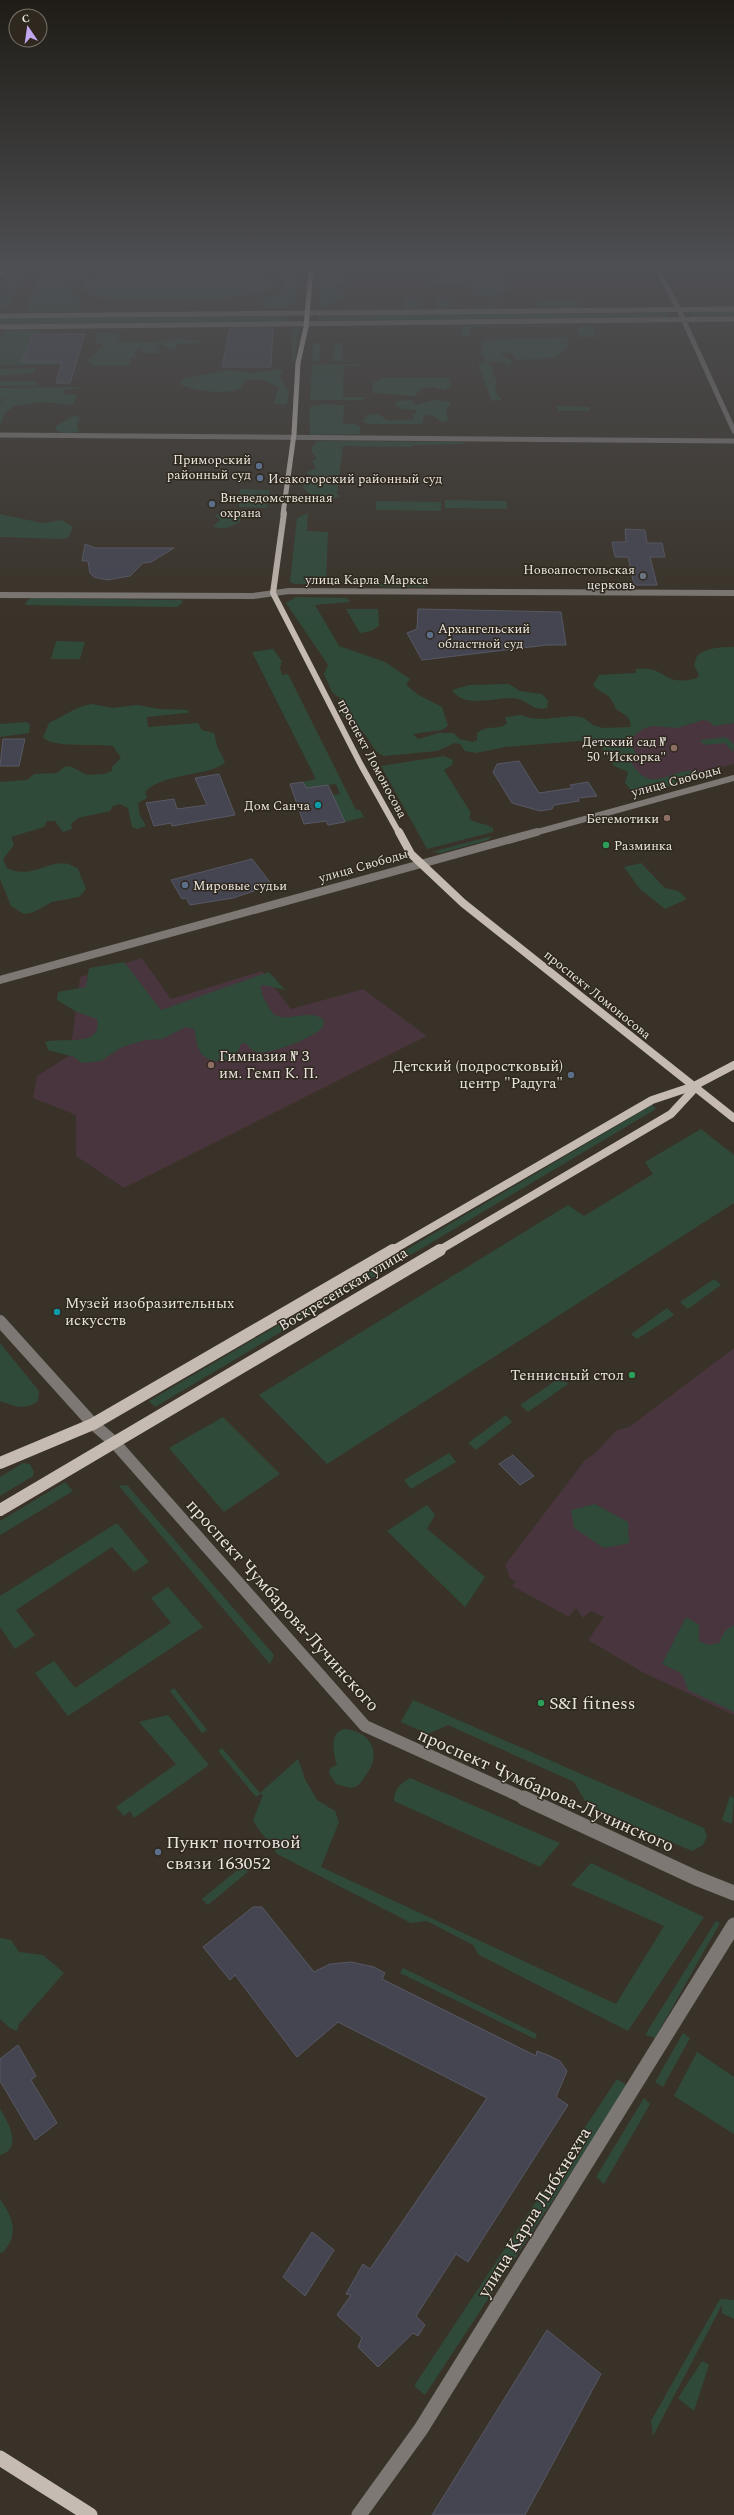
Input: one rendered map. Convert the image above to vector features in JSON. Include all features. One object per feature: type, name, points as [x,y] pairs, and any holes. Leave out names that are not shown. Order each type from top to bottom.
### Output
[{"type":"main road","points":[[273,593],[293,437],[296,386]]},
{"type":"main road","name":"проспект Ломоносова","points":[[273,593],[385,810],[403,841],[420,863],[463,903],[734,1118]]},
{"type":"main road","name":"Воскресенская улица","points":[[0,1463],[93,1424],[652,1100],[675,1095],[695,1087],[734,1065]]},
{"type":"main road","name":"Воскресенская улица","points":[[0,1510],[671,1114],[684,1102],[695,1087]]},
{"type":"main road","points":[[0,2458],[90,2515]]},
{"type":"street","points":[[713,386],[734,431]]},
{"type":"street","points":[[0,435],[734,441]]},
{"type":"street","name":"улица Карла Маркса","points":[[0,595],[253,596],[289,591],[734,593]]},
{"type":"street","name":"улица Свободы","points":[[0,980],[420,863],[734,778]]},
{"type":"street","name":"проспект Чумбарова-Лучинского","points":[[0,1322],[93,1424],[114,1442],[365,1726],[403,1746],[584,1824],[710,1885],[734,1893]]},
{"type":"street","name":"улица Карла Либкнехта","points":[[359,2515],[421,2429],[734,1925]]},
{"type":"shaded area","name":"Детский сад № 50 \"Искорка\"","points":[[734,711],[734,764],[643,786],[602,732]]},
{"type":"shaded area","name":"Гимназия № 3 им. Гемп К. П.","points":[[142,958],[171,999],[262,971],[291,1009],[363,989],[427,1036],[124,1188],[76,1156],[76,1115],[33,1098],[37,1076],[70,1055],[80,977]]},
{"type":"shaded area","points":[[734,1348],[734,1715],[642,1672],[588,1640],[604,1617],[591,1611],[583,1618],[576,1608],[569,1617],[512,1586],[516,1582],[510,1578],[505,1565],[585,1460],[594,1454],[617,1430],[629,1427]]},
{"type":"green space","points":[[186,386],[241,386],[239,389],[225,392],[210,392]]},
{"type":"green space","points":[[278,386],[285,386],[289,393],[287,404],[284,405],[274,403],[279,387]]},
{"type":"green space","points":[[311,386],[343,386],[343,397],[366,397],[363,400],[310,400]]},
{"type":"green space","points":[[372,386],[450,386],[444,390],[433,387],[422,388],[414,396],[373,393]]},
{"type":"green space","points":[[486,386],[496,386],[495,391],[502,400],[492,401]]},
{"type":"green space","points":[[0,388],[79,388],[64,390],[64,394],[77,395],[73,405],[42,402],[14,406],[5,413],[0,426],[0,402],[8,398],[0,400]]},
{"type":"green space","points":[[411,400],[416,405],[434,400],[451,402],[446,410],[448,421],[441,422],[429,415],[423,417],[423,423],[419,424],[369,424],[363,422],[366,415],[377,414],[388,420],[414,419],[412,414],[417,412],[416,410],[402,409],[394,405],[399,401]]},
{"type":"green space","points":[[323,404],[363,406],[344,406],[343,424],[357,424],[356,426],[360,426],[360,434],[310,435],[309,407]]},
{"type":"green space","points":[[557,406],[589,407],[590,411],[558,411]]},
{"type":"green space","points":[[73,416],[80,417],[77,425],[79,432],[63,434],[56,430],[56,426]]},
{"type":"green space","points":[[317,441],[462,442],[465,444],[413,445],[411,447],[343,446],[337,494],[341,496],[325,499],[310,494],[303,487],[304,483],[313,477],[306,473],[316,468],[312,461],[317,458],[312,453],[312,447]]},
{"type":"green space","points":[[240,489],[270,490],[267,508],[239,507]]},
{"type":"green space","points":[[445,500],[507,501],[507,509],[445,508]]},
{"type":"green space","points":[[376,501],[441,502],[441,511],[376,510]]},
{"type":"green space","points":[[237,511],[241,512],[240,522],[230,527],[220,528],[213,526],[220,520],[216,516],[217,514]]},
{"type":"green space","points":[[308,513],[307,531],[328,532],[326,583],[324,584],[295,584],[290,582],[297,518]]},
{"type":"green space","points":[[0,514],[42,523],[62,520],[73,527],[68,538],[62,539],[0,537]]},
{"type":"green space","points":[[376,584],[426,585],[425,587],[372,586]]},
{"type":"green space","points":[[296,597],[347,598],[350,602],[315,605],[339,646],[385,662],[410,679],[406,685],[417,694],[442,707],[448,726],[442,730],[413,734],[418,739],[439,733],[454,733],[459,739],[473,742],[477,740],[477,733],[481,730],[501,727],[507,723],[505,717],[521,715],[530,718],[544,719],[574,716],[584,718],[593,725],[603,728],[630,727],[631,724],[628,718],[616,709],[608,696],[593,685],[599,675],[636,673],[636,669],[646,669],[654,670],[677,680],[697,678],[699,675],[694,665],[697,656],[710,649],[724,647],[734,647],[734,723],[714,726],[709,721],[703,720],[677,728],[652,726],[643,729],[631,738],[633,741],[630,741],[636,754],[632,764],[641,774],[649,779],[658,779],[685,771],[693,771],[702,774],[697,778],[668,787],[638,791],[631,790],[625,783],[628,772],[614,766],[601,747],[592,740],[505,747],[476,753],[465,751],[460,744],[455,743],[437,751],[384,756],[375,750],[363,732],[354,726],[354,720],[343,716],[339,705],[340,698],[332,692],[324,674],[328,665],[286,603]]},
{"type":"green space","points":[[31,598],[181,600],[183,602],[177,607],[27,605],[25,603]]},
{"type":"green space","points":[[346,609],[378,609],[379,626],[371,631],[360,633]]},
{"type":"green space","points":[[56,641],[85,642],[80,659],[51,659]]},
{"type":"green space","points":[[273,649],[282,661],[280,667],[282,675],[288,674],[356,810],[360,810],[364,817],[345,822],[331,795],[340,794],[336,784],[306,788],[303,782],[316,779],[252,652]]},
{"type":"green space","points":[[509,684],[520,691],[542,694],[548,701],[547,708],[542,709],[534,707],[513,698],[472,701],[457,696],[452,690],[469,685]]},
{"type":"green space","points":[[92,704],[113,708],[137,705],[160,709],[188,710],[189,713],[147,717],[148,727],[198,723],[202,730],[214,733],[217,746],[225,762],[210,770],[175,777],[164,781],[145,792],[147,798],[138,803],[140,816],[146,826],[137,829],[132,827],[128,808],[120,804],[113,806],[110,811],[78,818],[71,824],[72,829],[63,832],[55,821],[47,821],[44,827],[11,837],[14,845],[3,859],[7,868],[27,872],[53,864],[70,864],[78,869],[86,889],[79,897],[52,902],[32,913],[24,914],[11,906],[0,879],[0,782],[27,780],[34,774],[57,773],[64,767],[70,766],[87,775],[104,774],[112,771],[112,767],[121,758],[113,746],[55,743],[43,737],[49,723],[75,709]]},
{"type":"green space","points":[[26,722],[30,724],[29,733],[0,737],[0,724]]},
{"type":"green space","points":[[726,737],[734,744],[733,752],[725,743],[704,745],[700,740]]},
{"type":"green space","points":[[444,756],[453,760],[452,765],[444,770],[471,813],[469,818],[475,822],[490,826],[493,828],[493,832],[427,849],[381,766]]},
{"type":"green space","points":[[492,836],[488,840],[441,853],[432,852]]},
{"type":"green space","points":[[641,863],[665,888],[678,891],[687,899],[665,909],[640,889],[624,867]]},
{"type":"green space","points":[[124,962],[161,1010],[269,972],[285,990],[264,985],[260,986],[264,999],[273,1014],[279,1017],[306,1015],[318,1016],[324,1020],[323,1027],[311,1036],[272,1051],[257,1052],[252,1050],[245,1043],[241,1044],[236,1056],[225,1061],[207,1059],[199,1050],[194,1029],[186,1027],[162,1039],[145,1040],[122,1047],[101,1061],[82,1063],[74,1057],[48,1050],[45,1042],[79,1040],[87,1038],[94,1034],[97,1028],[97,1019],[77,1012],[57,1000],[58,992],[86,987],[89,968]]},
{"type":"green space","points":[[652,1105],[656,1109],[155,1407],[149,1401]]},
{"type":"green space","points":[[701,1129],[734,1155],[734,1203],[327,1464],[259,1395],[568,1205],[584,1216],[653,1174],[645,1162]]},
{"type":"green space","points":[[714,1279],[721,1285],[688,1309],[680,1302]]},
{"type":"green space","points":[[667,1308],[674,1315],[637,1339],[631,1334]]},
{"type":"green space","points":[[0,1343],[39,1391],[38,1401],[29,1406],[19,1407],[0,1401]]},
{"type":"green space","points":[[561,1377],[568,1384],[528,1412],[520,1405]]},
{"type":"green space","points":[[506,1415],[512,1422],[476,1450],[468,1443]]},
{"type":"green space","points":[[223,1417],[280,1474],[224,1512],[169,1448]]},
{"type":"green space","points":[[449,1453],[456,1462],[411,1489],[404,1480]]},
{"type":"green space","points":[[23,1463],[30,1464],[34,1472],[33,1476],[0,1496],[0,1477]]},
{"type":"green space","points":[[65,1482],[73,1491],[0,1535],[0,1521]]},
{"type":"green space","points":[[127,1485],[274,1655],[270,1664],[119,1486]]},
{"type":"green space","points":[[595,1504],[628,1522],[629,1543],[604,1548],[574,1528],[571,1510]]},
{"type":"green space","points":[[427,1505],[435,1515],[427,1529],[485,1577],[465,1607],[387,1531]]},
{"type":"green space","points":[[117,1523],[149,1562],[134,1572],[112,1547],[16,1610],[35,1635],[15,1649],[0,1627],[0,1596]]},
{"type":"green space","points":[[168,1587],[203,1627],[68,1716],[35,1673],[54,1661],[75,1688],[171,1623],[151,1598]]},
{"type":"green space","points":[[686,1617],[699,1625],[699,1641],[709,1645],[719,1643],[725,1631],[734,1625],[734,1712],[688,1690],[683,1676],[679,1672],[662,1664]]},
{"type":"green space","points":[[174,1688],[207,1730],[202,1733],[170,1691]]},
{"type":"green space","points":[[413,1700],[704,1828],[707,1837],[703,1845],[692,1851],[588,1806],[574,1782],[448,1725],[428,1734],[401,1722]]},
{"type":"green space","points":[[168,1715],[209,1765],[134,1818],[130,1811],[124,1816],[116,1807],[176,1764],[139,1722]]},
{"type":"green space","points":[[345,1729],[362,1734],[372,1745],[374,1752],[371,1767],[366,1775],[358,1785],[350,1788],[336,1784],[329,1773],[330,1768],[337,1765],[334,1755],[334,1739],[336,1734]]},
{"type":"green space","points":[[222,1748],[260,1793],[298,1759],[305,1779],[317,1800],[335,1811],[339,1822],[321,1867],[616,2004],[664,1926],[571,1885],[591,1863],[704,1917],[628,2031],[479,1955],[473,1945],[427,1921],[411,1923],[277,1854],[253,1820],[263,1795],[260,1794],[256,1797],[218,1751]]},
{"type":"green space","points":[[410,1778],[560,1843],[540,1867],[394,1801],[395,1793],[398,1787]]},
{"type":"green space","points":[[730,1796],[734,1798],[732,1824],[722,1820]]},
{"type":"green space","points":[[251,1859],[256,1865],[208,1905],[202,1899]]},
{"type":"green space","points":[[716,1921],[720,1923],[655,2038],[645,2035]]},
{"type":"green space","points":[[0,1938],[11,1940],[19,1952],[43,1955],[64,1973],[19,2024],[17,2031],[10,2028],[0,2019]]},
{"type":"green space","points":[[403,1968],[537,2034],[535,2039],[400,1973]]},
{"type":"green space","points":[[683,2033],[690,2038],[663,2087],[655,2082]]},
{"type":"green space","points":[[697,2052],[734,2077],[734,2134],[674,2096]]},
{"type":"green space","points":[[617,2079],[628,2086],[425,2395],[414,2386]]},
{"type":"green space","points":[[644,2098],[650,2104],[604,2184],[596,2177]]},
{"type":"green space","points":[[0,2109],[10,2127],[12,2141],[11,2147],[7,2152],[0,2155]]},
{"type":"green space","points":[[0,2199],[11,2218],[13,2232],[8,2245],[3,2252],[0,2253]]},
{"type":"green space","points":[[720,2299],[734,2300],[734,2319],[722,2313],[722,2305],[653,2436],[651,2421]]},
{"type":"green space","points":[[702,2361],[709,2365],[694,2411],[678,2398]]},
{"type":"building","points":[[625,529],[645,530],[647,543],[662,543],[665,557],[650,557],[657,585],[634,585],[628,557],[615,557],[612,542],[626,542]]},
{"type":"building","points":[[85,544],[95,548],[174,548],[151,562],[143,563],[130,576],[107,580],[94,577],[90,573],[88,561],[82,561]]},
{"type":"building","name":"Архангельский областной суд","points":[[418,609],[561,612],[566,645],[547,645],[422,660],[407,633],[417,629]]},
{"type":"building","points":[[3,739],[25,739],[19,766],[0,766]]},
{"type":"building","points":[[519,761],[539,793],[572,788],[570,785],[588,782],[597,796],[578,798],[579,801],[554,805],[552,809],[540,811],[512,803],[493,772],[497,764]]},
{"type":"building","points":[[219,774],[235,815],[172,826],[171,823],[154,826],[146,803],[174,799],[177,809],[207,805],[195,778]]},
{"type":"building","name":"Дом Санча","points":[[303,782],[306,788],[328,785],[345,822],[328,825],[326,821],[304,824],[290,784]]},
{"type":"building","points":[[252,859],[272,885],[233,898],[190,905],[186,898],[182,899],[171,880]]},
{"type":"building","points":[[513,1455],[534,1476],[520,1485],[499,1464]]},
{"type":"building","points":[[253,1907],[262,1907],[314,1972],[330,1964],[351,1962],[374,1967],[385,1973],[382,1979],[536,2056],[537,2051],[550,2056],[560,2061],[567,2071],[556,2097],[568,2105],[468,2262],[456,2254],[416,2316],[425,2325],[418,2336],[413,2333],[378,2367],[358,2347],[362,2338],[337,2315],[351,2295],[346,2294],[363,2264],[370,2269],[487,2098],[338,2022],[297,2057],[235,1975],[230,1980],[203,1947]]},
{"type":"building","points":[[18,2045],[36,2076],[31,2080],[57,2123],[35,2140],[0,2081],[0,2059]]},
{"type":"building","points":[[312,2232],[334,2250],[305,2296],[283,2277]]},
{"type":"building","points":[[547,2330],[601,2374],[525,2515],[432,2515]]},
{"type":"place","name":"Приморский районный суд","points":[[259,466]]},
{"type":"place","name":"Исакогорский районный суд","points":[[260,478]]},
{"type":"place","name":"Вневедомственная охрана","points":[[212,504]]},
{"type":"place","name":"Новоапостольская церковь","points":[[643,576]]},
{"type":"place","name":"Архангельский областной суд","points":[[430,635]]},
{"type":"place","name":"Детский сад № 50 \"Искорка\"","points":[[674,748]]},
{"type":"place","name":"Дом Санча","points":[[318,805]]},
{"type":"place","name":"Бегемотики","points":[[667,818]]},
{"type":"place","name":"Разминка","points":[[606,845]]},
{"type":"place","name":"Мировые судьи","points":[[185,885]]},
{"type":"place","name":"Гимназия № 3 им. Гемп К. П.","points":[[211,1065]]},
{"type":"place","name":"Детский (подростковый) центр \"Радуга\"","points":[[571,1075]]},
{"type":"place","name":"Музей изобразительных искусств","points":[[57,1312]]},
{"type":"place","name":"Теннисный стол","points":[[632,1375]]},
{"type":"place","name":"S&I fitness","points":[[541,1703]]},
{"type":"place","name":"Пункт почтовой связи 163052","points":[[158,1852]]}]
